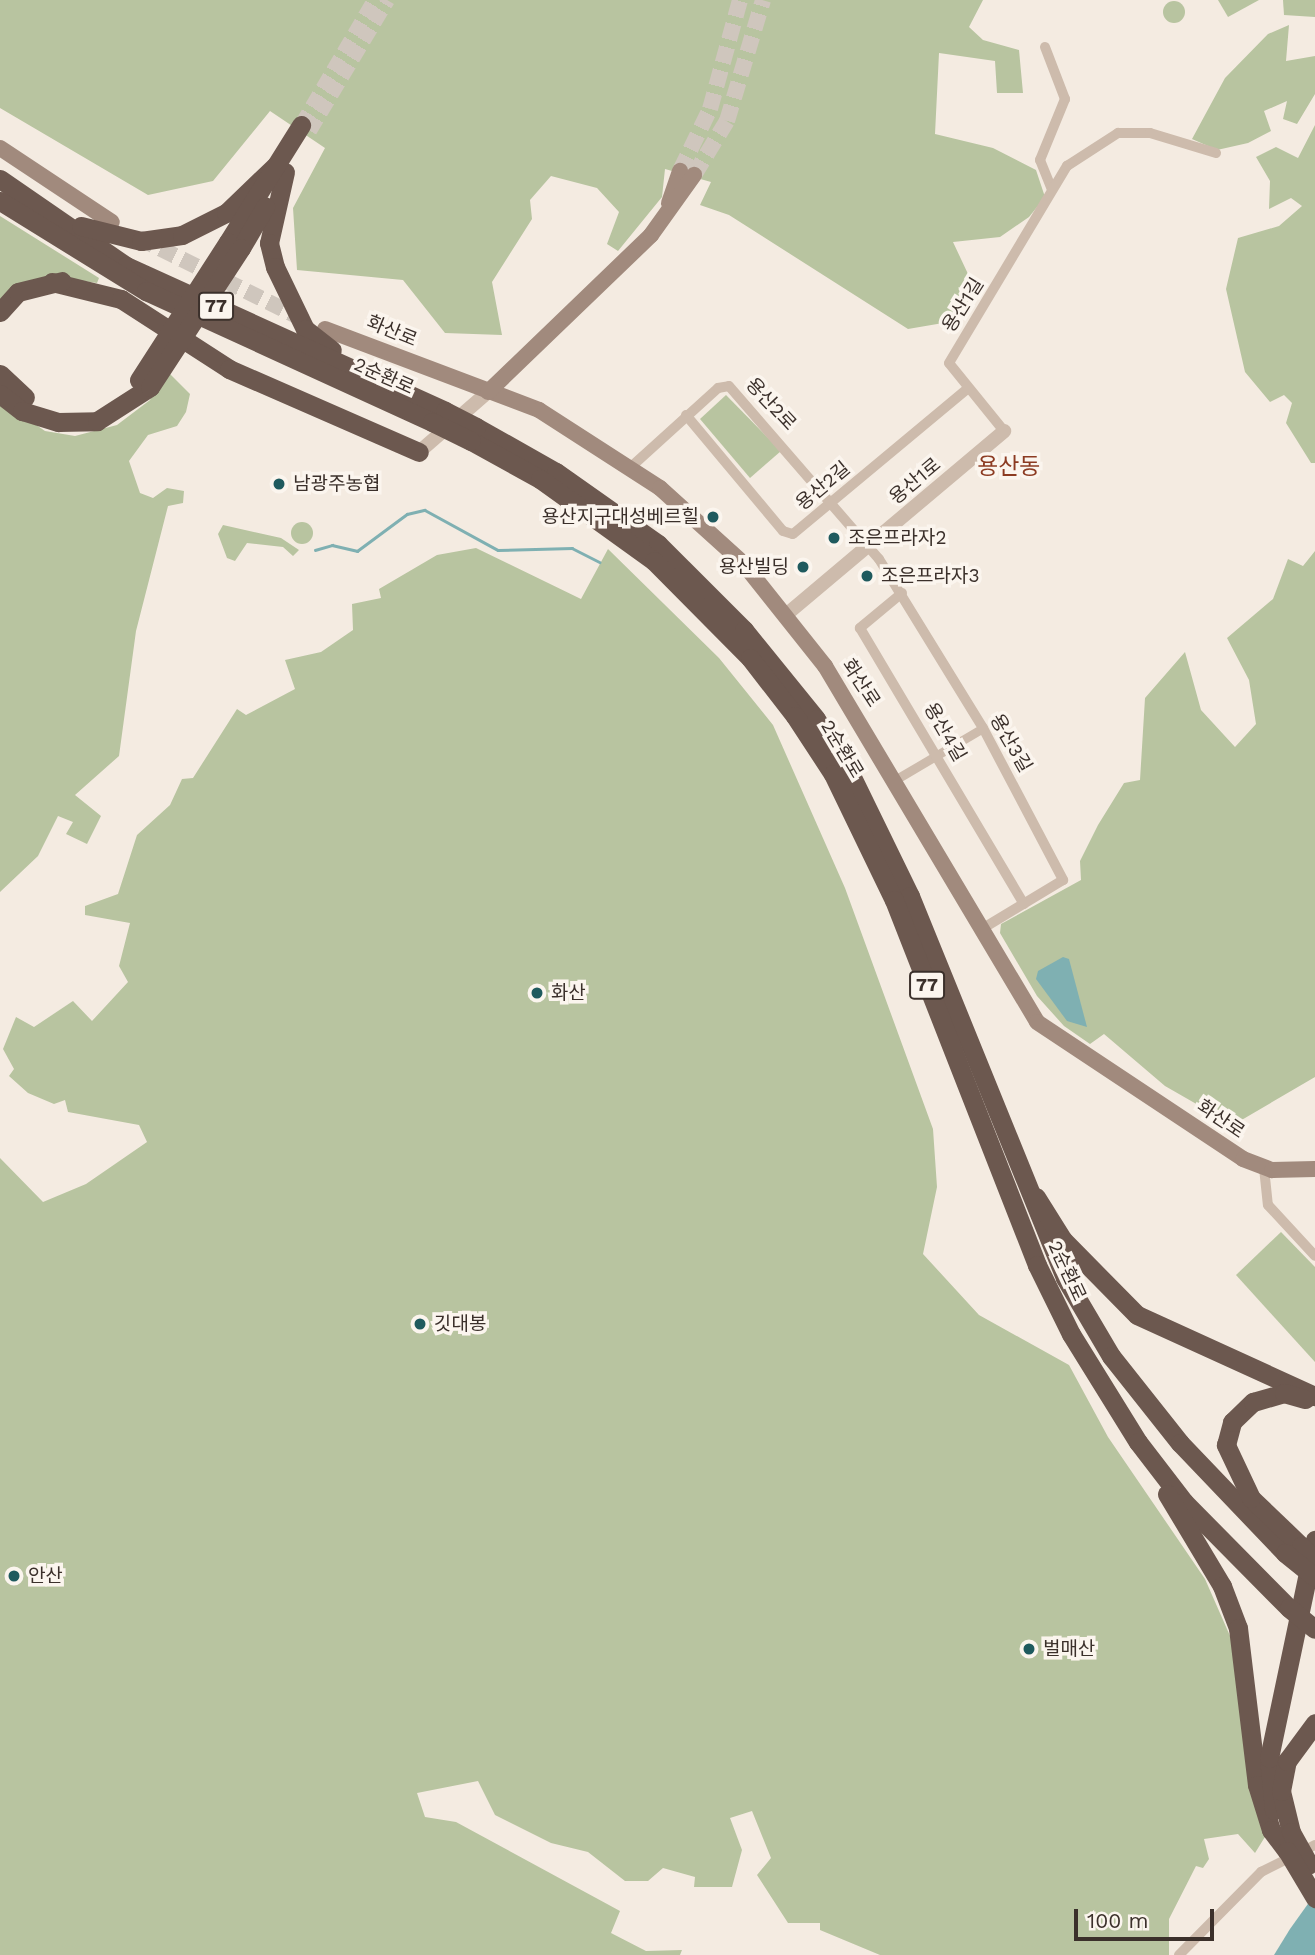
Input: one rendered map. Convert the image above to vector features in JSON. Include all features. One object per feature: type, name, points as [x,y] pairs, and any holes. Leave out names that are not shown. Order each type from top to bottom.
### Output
[{"type":"highway","points":[[0,394],[22,411],[58,422],[97,421],[145,384],[306,128]]},
{"type":"highway","points":[[0,172],[71,222],[141,241],[213,222],[281,168]]},
{"type":"highway","points":[[281,168],[269,243],[293,307],[321,343],[415,398]]},
{"type":"highway","name":"2순환로","points":[[0,179],[126,266],[415,398],[439,416]]},
{"type":"highway","name":"2순환로","points":[[0,201],[146,291],[439,416],[577,486],[658,544],[744,630],[816,719],[849,771],[910,896],[1018,1174],[1065,1278],[1111,1356],[1180,1443],[1300,1546],[1315,1577]]},
{"type":"highway","points":[[52,282],[121,299],[229,369],[419,452]]},
{"type":"highway","points":[[0,312],[18,292],[52,282],[146,291]]},
{"type":"highway","points":[[0,374],[7,387],[56,413],[105,404],[145,384]]},
{"type":"highway","name":"2순환로","points":[[473,434],[654,561],[750,657],[795,716],[845,797],[894,900],[1037,1265],[1138,1442],[1192,1510],[1289,1608],[1315,1629]]},
{"type":"highway","points":[[1018,1174],[1063,1240],[1138,1315],[1315,1396]]},
{"type":"highway","points":[[1315,1405],[1297,1394],[1266,1395],[1232,1422],[1226,1445],[1251,1498],[1315,1561]]},
{"type":"highway","points":[[1138,1442],[1222,1586],[1238,1628],[1257,1784],[1271,1830],[1315,1898]]},
{"type":"highway","points":[[1287,1852],[1272,1805],[1269,1758],[1300,1546]]},
{"type":"highway","points":[[1315,1590],[1280,1762],[1281,1791],[1291,1832],[1315,1874]]},
{"type":"highway","points":[[1281,1791],[1287,1761],[1315,1723]]},
{"type":"main road","points":[[0,148],[112,222]]},
{"type":"main road","points":[[488,392],[631,256],[666,212],[687,173]]},
{"type":"main road","name":"화산로","points":[[325,329],[539,410],[632,466],[705,527],[787,614],[861,720],[893,781],[980,930],[1046,1031],[1264,1168]]},
{"type":"main road","points":[[1264,1168],[1315,1169]]},
{"type":"street","points":[[1045,47],[1065,99],[1040,160],[1052,190]]},
{"type":"street","name":"용산1길","points":[[1004,432],[948,363],[1052,190],[1082,152],[1118,133],[1150,133],[1216,153]]},
{"type":"street","name":"용산2로","points":[[632,466],[718,388],[732,387],[868,546]]},
{"type":"street","name":"용산2길","points":[[686,415],[788,534],[968,388]]},
{"type":"street","points":[[419,452],[488,392]]},
{"type":"street","name":"용산1로","points":[[787,614],[1004,432]]},
{"type":"street","name":"용산3길","points":[[868,546],[902,593],[983,728],[1063,880],[980,930]]},
{"type":"street","name":"용산4길","points":[[902,593],[860,628],[938,755],[1024,904]]},
{"type":"street","points":[[893,781],[983,728]]},
{"type":"street","points":[[1264,1168],[1268,1205],[1315,1256]]},
{"type":"street","points":[[1179,1955],[1261,1872],[1315,1845]]},
{"type":"green space","points":[[0,0],[983,0],[969,27],[983,40],[1019,50],[1023,93],[997,93],[995,61],[939,53],[935,134],[993,148],[1036,170],[1045,197],[1029,217],[1000,237],[953,242],[976,291],[966,309],[943,323],[908,329],[729,215],[700,205],[711,182],[665,169],[662,197],[618,251],[607,244],[619,212],[597,188],[551,176],[530,200],[532,219],[492,282],[502,335],[445,333],[403,280],[297,270],[293,208],[325,148],[270,111],[213,181],[148,195],[0,108]]},
{"type":"green space","points":[[1218,0],[1259,0],[1228,17]]},
{"type":"green space","points":[[1283,0],[1315,0],[1315,17],[1284,15]]},
{"type":"green space","points":[[1174,1],[1182,4],[1185,12],[1182,20],[1174,23],[1166,20],[1163,12],[1166,4]]},
{"type":"green space","points":[[1289,25],[1286,61],[1315,56],[1315,94],[1297,124],[1283,119],[1287,101],[1264,111],[1271,131],[1248,143],[1217,150],[1192,139],[1225,78],[1268,34]]},
{"type":"green space","points":[[1315,125],[1315,463],[1311,463],[1286,423],[1292,403],[1284,395],[1270,402],[1245,372],[1226,289],[1238,238],[1279,226],[1302,206],[1291,198],[1269,209],[1270,181],[1256,157],[1276,147],[1298,158]]},
{"type":"green space","points":[[0,216],[99,278],[97,283],[48,276],[0,304]]},
{"type":"green space","points":[[166,370],[190,394],[186,412],[177,426],[148,435],[129,461],[140,493],[153,498],[167,488],[184,491],[183,503],[168,506],[136,631],[119,756],[75,795],[101,816],[87,844],[66,834],[73,822],[58,816],[38,856],[0,892],[0,400],[45,431],[75,436],[117,425],[150,400]]},
{"type":"green space","points":[[726,395],[781,451],[750,478],[700,419]]},
{"type":"green space","points":[[302,522],[310,525],[313,533],[310,541],[302,544],[294,541],[291,533],[294,525]]},
{"type":"green space","points":[[223,525],[281,538],[299,550],[293,556],[283,547],[247,543],[235,561],[227,558],[218,534]]},
{"type":"green space","points":[[476,548],[581,599],[608,549],[719,658],[773,725],[845,888],[933,1129],[937,1187],[923,1254],[979,1315],[1069,1365],[1108,1437],[1205,1579],[1234,1645],[1268,1832],[1255,1853],[1238,1834],[1204,1839],[1209,1859],[1203,1868],[1196,1866],[1169,1919],[1169,1955],[880,1955],[820,1930],[820,1923],[788,1923],[757,1875],[771,1858],[752,1811],[730,1818],[742,1850],[732,1887],[694,1887],[695,1877],[663,1868],[648,1881],[625,1881],[588,1852],[551,1843],[495,1815],[478,1781],[417,1793],[425,1817],[456,1822],[620,1911],[611,1933],[646,1951],[682,1950],[680,1955],[0,1955],[0,1158],[43,1202],[86,1184],[147,1142],[139,1125],[68,1112],[65,1100],[54,1104],[28,1093],[9,1076],[14,1069],[3,1049],[16,1017],[34,1027],[73,1001],[92,1021],[128,982],[119,966],[130,923],[85,915],[85,906],[118,894],[137,835],[170,805],[182,779],[193,778],[237,709],[246,715],[295,689],[285,660],[321,652],[353,630],[352,604],[381,598],[379,589],[437,555]]},
{"type":"green space","points":[[1315,551],[1315,1077],[1233,1125],[1165,1086],[1104,1034],[1090,1044],[1064,1026],[1037,996],[1000,933],[1001,924],[1081,880],[1080,861],[1098,825],[1124,783],[1140,780],[1145,698],[1185,652],[1201,710],[1235,747],[1256,724],[1249,680],[1227,638],[1273,599],[1288,559],[1303,566]]},
{"type":"green space","points":[[1281,1232],[1315,1267],[1315,1362],[1236,1275]]},
{"type":"water","points":[[1063,957],[1069,959],[1087,1027],[1067,1021],[1036,979],[1038,971]]},
{"type":"water","points":[[1315,1894],[1315,1955],[1274,1955],[1290,1929]]},
{"type":"waterway","points":[[315,550],[332,545],[357,551],[407,514],[425,510],[498,550],[572,548],[600,562]]},
{"type":"tunnel","points":[[301,125],[374,0]]},
{"type":"tunnel","points":[[310,131],[388,0]]},
{"type":"tunnel","points":[[680,171],[710,109],[740,0]]},
{"type":"tunnel","points":[[694,175],[727,121],[763,0]]},
{"type":"tunnel","points":[[139,238],[307,321]]},
{"type":"place","name":"남광주농협","points":[[279,484]]},
{"type":"place","name":"용산지구대성베르힐","points":[[713,517]]},
{"type":"place","name":"조은프라자2","points":[[834,538]]},
{"type":"place","name":"용산빌딩","points":[[803,567]]},
{"type":"place","name":"조은프라자3","points":[[867,576]]},
{"type":"place","name":"화산","points":[[537,993]]},
{"type":"place","name":"깃대봉","points":[[420,1324]]},
{"type":"place","name":"안산","points":[[14,1576]]},
{"type":"place","name":"벌매산","points":[[1029,1649]]},
{"type":"district","name":"용산동","points":[[1009,467]]}]
